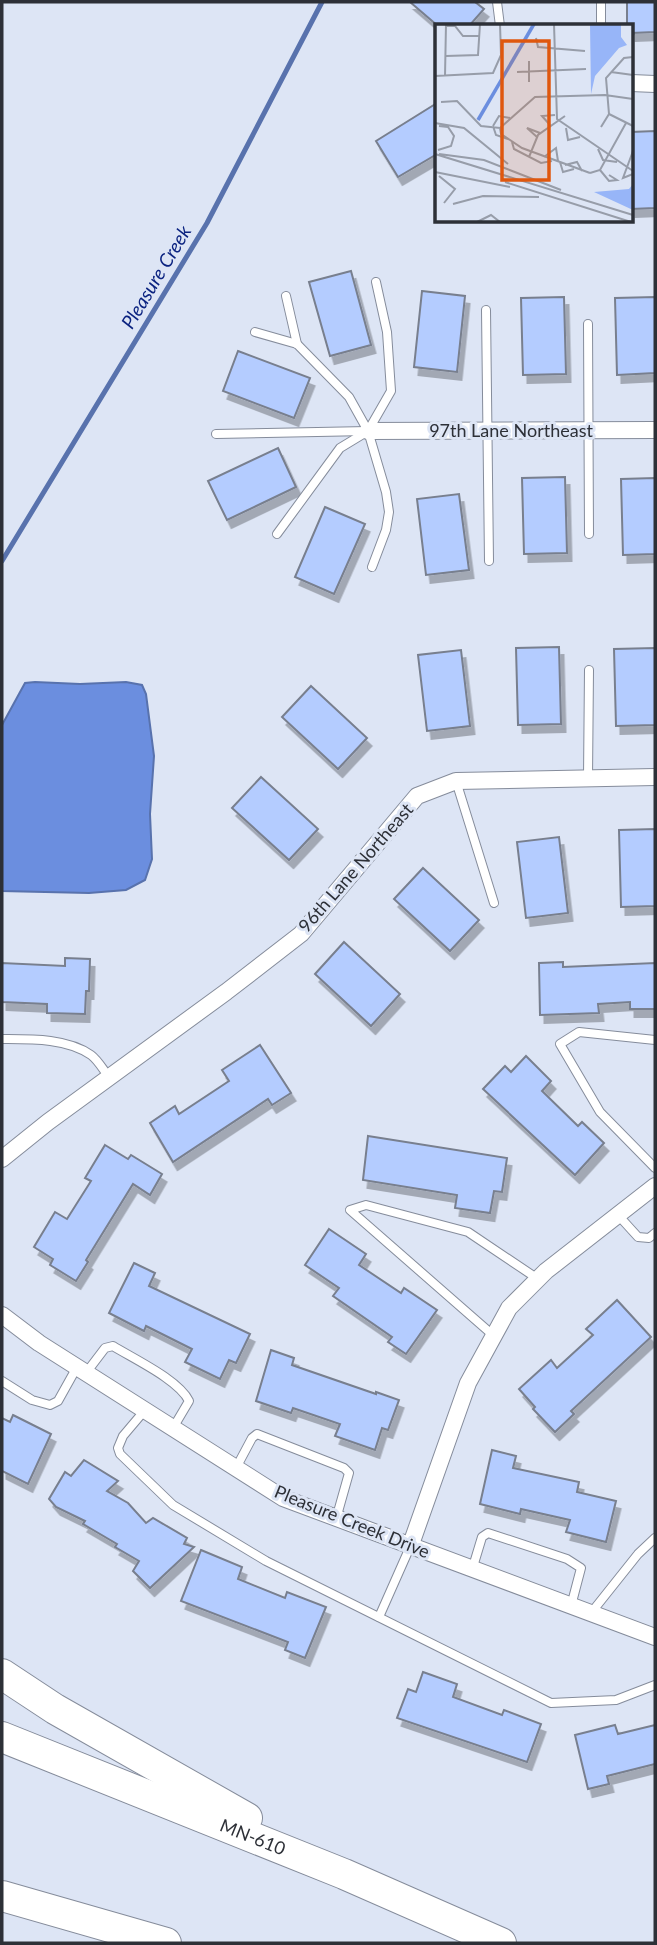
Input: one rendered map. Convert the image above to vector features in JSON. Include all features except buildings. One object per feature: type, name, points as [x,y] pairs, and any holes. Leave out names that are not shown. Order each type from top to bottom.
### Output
[{"type":"highway","points":[[2,1674],[55,1709],[344,1874]]},
{"type":"highway","name":"MN-610","points":[[2,1737],[344,1874],[501,1943]]},
{"type":"highway","points":[[2,1896],[166,1943]]},
{"type":"street","points":[[632,83],[655,84]]},
{"type":"street","name":"97th Lane Northeast","points":[[368,431],[655,430]]},
{"type":"street","name":"96th Lane Northeast","points":[[2,1159],[300,934],[417,796],[456,781],[655,777]]},
{"type":"street","points":[[410,1547],[468,1383],[509,1308],[538,1279],[655,1186]]},
{"type":"street","name":"Pleasure Creek Drive","points":[[2,1315],[39,1343],[283,1498],[655,1637]]},
{"type":"lane","points":[[497,2],[500,24]]},
{"type":"lane","points":[[601,2],[601,24]]},
{"type":"lane","points":[[277,534],[340,448],[368,431],[391,391],[387,332],[376,282]]},
{"type":"lane","points":[[286,296],[297,344]]},
{"type":"lane","points":[[486,310],[489,561]]},
{"type":"lane","points":[[588,324],[589,534]]},
{"type":"lane","points":[[255,331],[297,344],[349,397],[368,431],[386,492],[389,512],[387,530],[372,567]]},
{"type":"lane","points":[[216,434],[368,431]]},
{"type":"lane","points":[[588,778],[589,670]]},
{"type":"lane","points":[[456,781],[494,903]]},
{"type":"lane","points":[[655,1040],[579,1032],[560,1044],[600,1111],[655,1168]]},
{"type":"lane","points":[[2,1039],[33,1039],[67,1044],[92,1056],[109,1077]]},
{"type":"lane","points":[[494,1336],[350,1210],[366,1205],[468,1232],[538,1279]]},
{"type":"lane","points":[[618,1215],[638,1237],[649,1238],[655,1233]]},
{"type":"lane","points":[[2,1381],[32,1400],[50,1405],[58,1401],[82,1370],[105,1348],[113,1346],[185,1392],[189,1401],[173,1429]]},
{"type":"lane","points":[[145,1410],[123,1436],[118,1448],[120,1454],[173,1505],[266,1561],[551,1703],[616,1700],[655,1685]]},
{"type":"lane","points":[[236,1468],[252,1438],[257,1434],[344,1468],[349,1473],[336,1519]]},
{"type":"lane","points":[[472,1570],[482,1537],[488,1533],[567,1559],[581,1568],[571,1606]]},
{"type":"lane","points":[[591,1613],[638,1554],[655,1538]]},
{"type":"lane","points":[[379,1617],[410,1547]]},
{"type":"water","points":[[126,682],[142,685],[146,694],[154,756],[150,814],[152,859],[145,880],[126,890],[89,893],[2,891],[2,725],[25,683]]},
{"type":"waterway","name":"Pleasure Creek","points":[[2,561],[207,223],[322,2]]}]
